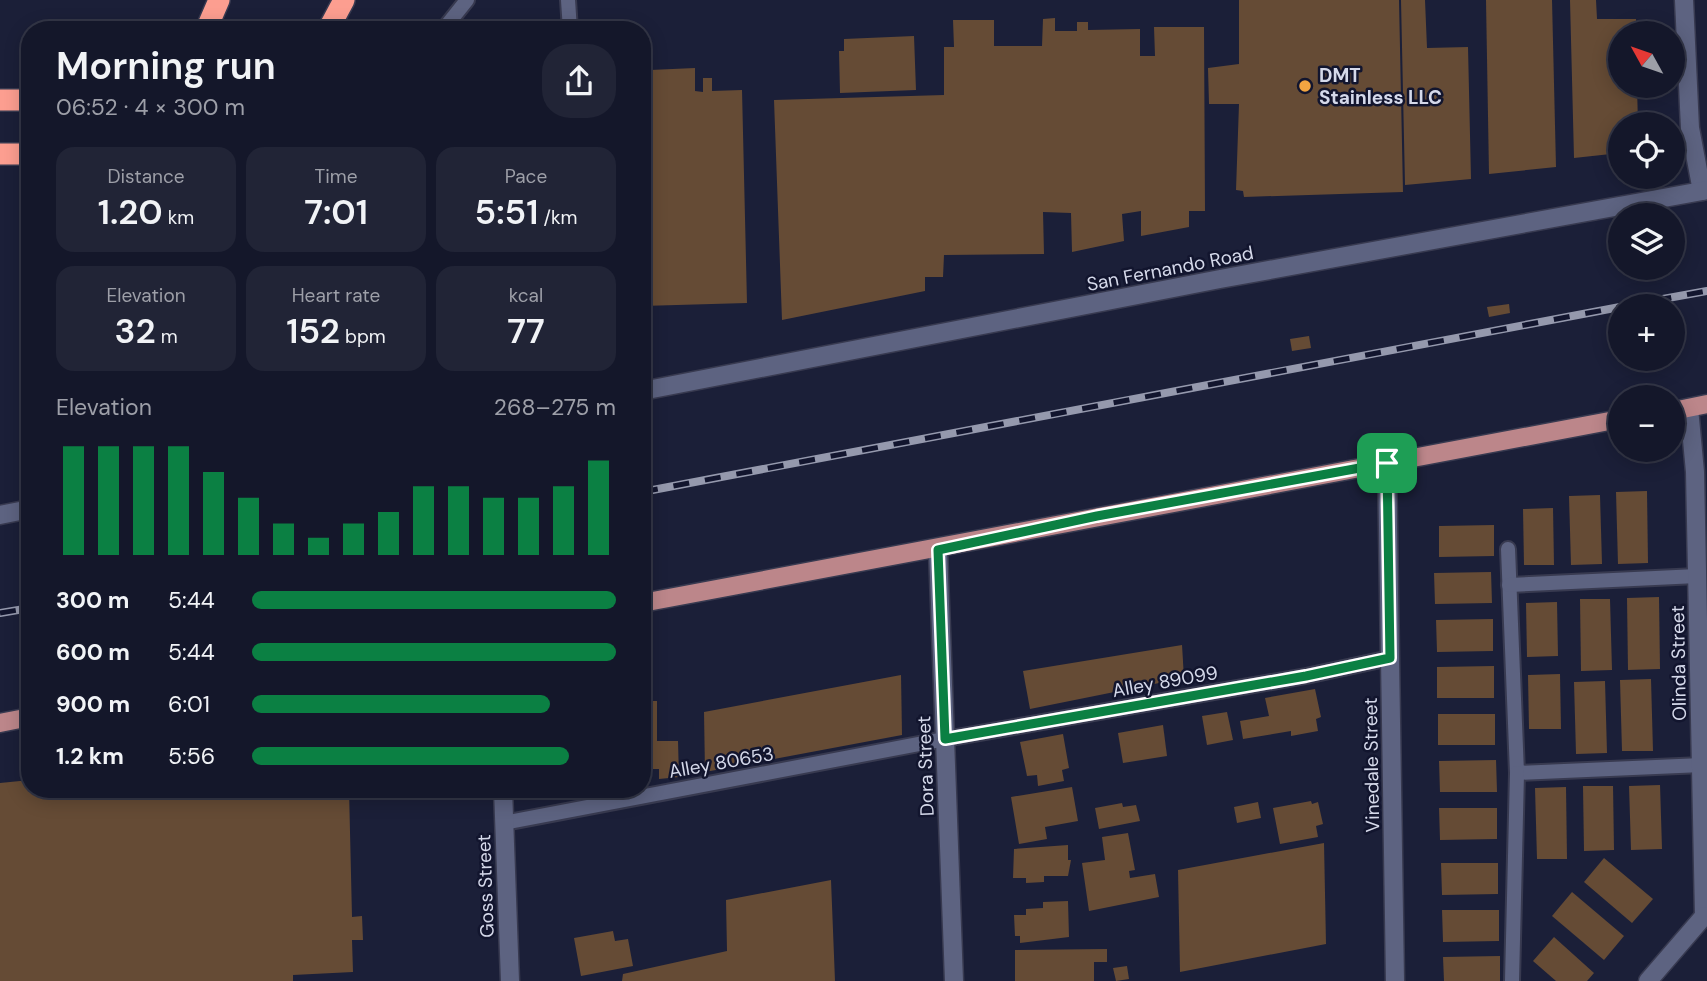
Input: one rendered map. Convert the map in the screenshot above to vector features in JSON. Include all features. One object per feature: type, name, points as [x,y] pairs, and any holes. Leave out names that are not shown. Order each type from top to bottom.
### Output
[{"type":"highway","points":[[210,21],[219,0]]},
{"type":"highway","points":[[333,21],[344,0]]},
{"type":"highway","points":[[0,100],[21,100]]},
{"type":"highway","points":[[0,154],[21,154]]},
{"type":"main road","points":[[651,601],[938,550],[1097,516],[1608,421]]},
{"type":"main road","points":[[0,723],[21,719]]},
{"type":"street","points":[[1684,0],[1690,128],[1705,190]]},
{"type":"street","name":"San Fernando Road","points":[[651,389],[1207,282],[1705,190]]},
{"type":"street","name":"Olinda Street","points":[[1690,408],[1695,472],[1705,918]]},
{"type":"street","name":"Vinedale Street","points":[[1387,463],[1395,981]]},
{"type":"street","points":[[0,515],[21,511]]},
{"type":"street","name":"Dora Street","points":[[938,550],[954,981]]},
{"type":"street","name":"Goss Street","points":[[503,798],[510,981]]},
{"type":"street","points":[[1648,981],[1705,918]]},
{"type":"lane","points":[[450,21],[467,0]]},
{"type":"lane","points":[[568,0],[569,21]]},
{"type":"lane","points":[[1508,549],[1517,773],[1512,981]]},
{"type":"lane","points":[[1509,585],[1697,576]]},
{"type":"lane","name":"Alley 89099","points":[[945,739],[1306,676],[1390,658]]},
{"type":"lane","name":"Alley 80653","points":[[651,795],[945,739]]},
{"type":"lane","points":[[1517,773],[1702,765]]},
{"type":"lane","name":"Alley 80653","points":[[504,823],[635,798]]},
{"type":"building","name":"DMT Stainless LLC","points":[[1239,0],[1399,0],[1403,192],[1244,197],[1243,191],[1236,190],[1239,104],[1209,104],[1208,68],[1239,64]]},
{"type":"building","points":[[1401,0],[1425,0],[1427,48],[1468,47],[1471,179],[1405,185]]},
{"type":"building","points":[[1486,0],[1552,0],[1556,167],[1489,174]]},
{"type":"building","points":[[1570,0],[1596,0],[1597,19],[1636,19],[1608,21],[1608,98],[1637,98],[1638,112],[1608,112],[1608,154],[1574,158]]},
{"type":"building","points":[[1055,18],[1055,31],[1077,31],[1077,22],[1088,22],[1088,30],[1140,29],[1140,56],[1155,56],[1154,27],[1204,27],[1205,211],[1189,211],[1189,227],[1141,236],[1141,211],[1122,214],[1124,241],[1072,252],[1071,213],[1043,212],[1044,254],[944,255],[943,277],[925,277],[925,291],[782,320],[774,100],[944,95],[944,47],[954,47],[953,20],[994,20],[994,46],[1042,46],[1043,19]]},
{"type":"building","points":[[914,36],[916,90],[840,93],[839,51],[844,51],[844,39]]},
{"type":"building","points":[[695,68],[695,91],[703,92],[703,78],[712,78],[712,91],[742,90],[747,303],[651,306],[651,70]]},
{"type":"building","points":[[1509,304],[1510,313],[1489,317],[1487,307]]},
{"type":"building","points":[[1309,336],[1311,348],[1292,351],[1290,339]]},
{"type":"building","points":[[1647,491],[1648,563],[1618,564],[1616,492]]},
{"type":"building","points":[[1600,495],[1602,564],[1571,565],[1569,496]]},
{"type":"building","points":[[1553,508],[1554,565],[1524,565],[1523,509]]},
{"type":"building","points":[[1494,525],[1494,556],[1439,557],[1439,526]]},
{"type":"building","points":[[1491,572],[1492,603],[1435,604],[1434,573]]},
{"type":"building","points":[[1659,597],[1660,669],[1628,670],[1627,598]]},
{"type":"building","points":[[1580,599],[1610,599],[1612,670],[1581,671]]},
{"type":"building","points":[[1557,602],[1558,656],[1527,657],[1526,603]]},
{"type":"building","points":[[1493,619],[1493,651],[1437,652],[1436,620]]},
{"type":"building","points":[[1182,645],[1184,678],[1030,709],[1023,671]]},
{"type":"building","points":[[1494,666],[1494,698],[1437,698],[1437,667]]},
{"type":"building","points":[[1560,674],[1561,729],[1529,729],[1528,675]]},
{"type":"building","points":[[901,675],[902,735],[705,772],[704,712]]},
{"type":"building","points":[[1651,679],[1653,751],[1622,751],[1620,680]]},
{"type":"building","points":[[1605,681],[1607,753],[1576,754],[1574,682]]},
{"type":"building","points":[[1315,689],[1321,717],[1316,719],[1318,731],[1291,736],[1291,731],[1243,739],[1240,721],[1269,716],[1265,698]]},
{"type":"building","points":[[651,701],[657,701],[657,741],[678,741],[679,777],[659,779],[659,769],[651,769]]},
{"type":"building","points":[[1227,712],[1233,740],[1207,745],[1202,716]]},
{"type":"building","points":[[1438,714],[1495,714],[1495,745],[1438,745]]},
{"type":"building","points":[[1163,725],[1167,756],[1123,763],[1118,733]]},
{"type":"building","points":[[1063,734],[1069,768],[1062,770],[1064,781],[1038,786],[1037,775],[1027,776],[1020,742]]},
{"type":"building","points":[[1496,760],[1497,792],[1440,792],[1439,761]]},
{"type":"building","points":[[21,781],[21,798],[349,798],[352,917],[362,916],[363,940],[352,940],[353,972],[293,975],[293,981],[0,981],[0,783]]},
{"type":"building","points":[[1660,785],[1662,849],[1631,850],[1629,786]]},
{"type":"building","points":[[1583,786],[1613,786],[1614,850],[1584,851]]},
{"type":"building","points":[[1072,787],[1078,821],[1045,827],[1047,839],[1019,844],[1011,797]]},
{"type":"building","points":[[1566,787],[1567,859],[1537,859],[1535,788]]},
{"type":"building","points":[[1311,801],[1312,804],[1318,802],[1323,824],[1316,826],[1318,837],[1280,844],[1273,808]]},
{"type":"building","points":[[1258,802],[1261,818],[1237,823],[1234,807]]},
{"type":"building","points":[[1122,803],[1123,807],[1136,805],[1140,821],[1099,829],[1095,808]]},
{"type":"building","points":[[1439,808],[1497,808],[1497,839],[1440,840]]},
{"type":"building","points":[[1128,833],[1135,870],[1129,871],[1130,878],[1155,874],[1159,897],[1089,911],[1082,863],[1105,860],[1102,837]]},
{"type":"building","points":[[1324,843],[1326,944],[1180,972],[1178,870]]},
{"type":"building","points":[[1068,845],[1068,860],[1071,860],[1068,876],[1044,876],[1044,882],[1026,883],[1026,878],[1013,878],[1014,849]]},
{"type":"building","points":[[1604,858],[1653,899],[1632,923],[1584,882]]},
{"type":"building","points":[[1441,863],[1498,863],[1498,894],[1442,895]]},
{"type":"building","points":[[831,880],[835,981],[622,981],[623,974],[727,951],[726,900]]},
{"type":"building","points":[[1572,892],[1624,936],[1604,960],[1552,916]]},
{"type":"building","points":[[1068,901],[1069,937],[1020,943],[1020,936],[1015,936],[1014,915],[1026,915],[1026,909],[1043,908],[1043,902]]},
{"type":"building","points":[[1442,910],[1499,910],[1499,941],[1443,942]]},
{"type":"building","points":[[613,931],[615,941],[628,939],[633,966],[581,976],[574,938]]},
{"type":"building","points":[[1554,937],[1594,973],[1587,981],[1556,981],[1533,961]]},
{"type":"building","points":[[1107,949],[1107,962],[1094,962],[1094,981],[1015,981],[1015,950]]},
{"type":"building","points":[[1500,956],[1500,981],[1444,981],[1443,957]]},
{"type":"building","points":[[1127,966],[1129,979],[1116,981],[1113,968]]},
{"type":"railway","points":[[1685,295],[1707,291]]},
{"type":"railway","points":[[651,490],[1608,309]]},
{"type":"railway","points":[[0,613],[21,610]]},
{"type":"place","name":"DMT Stainless LLC","points":[[1305,86]]},
{"type":"route","points":[[1387,463],[1390,658],[1306,676],[945,739],[938,550],[1097,516],[1387,463]]}]
